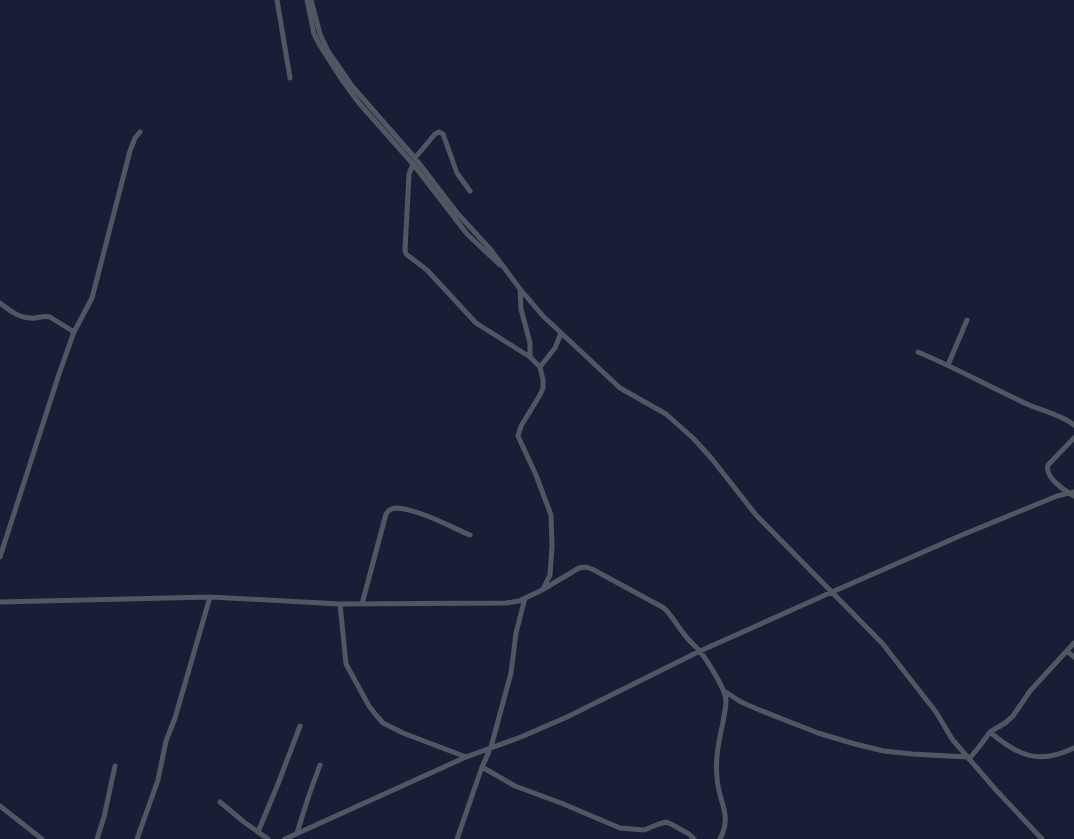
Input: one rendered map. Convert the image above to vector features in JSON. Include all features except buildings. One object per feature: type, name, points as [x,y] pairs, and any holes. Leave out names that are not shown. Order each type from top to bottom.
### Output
[{"type":"street","points":[[277,0],[290,78]]},
{"type":"street","points":[[307,0],[314,34],[342,80],[359,103],[413,164],[467,234],[508,272]]},
{"type":"street","points":[[311,0],[320,34],[328,51],[352,86],[415,158],[458,214],[491,250],[520,289],[560,332],[620,388],[666,414],[679,425],[712,459],[756,515],[887,648],[936,712],[952,739],[1042,839]]},
{"type":"street","points":[[0,557],[42,423],[74,332],[92,298],[130,151],[135,138],[140,132]]},
{"type":"street","points":[[415,158],[435,134],[439,132],[443,134],[457,174],[470,191]]},
{"type":"street","points":[[413,164],[409,174],[406,253],[427,270],[476,323],[530,357],[540,367],[543,388],[521,426],[518,436],[536,475],[551,515],[552,546],[550,575],[548,582],[542,590]]},
{"type":"street","points":[[520,289],[521,309],[530,343],[530,357]]},
{"type":"street","points":[[0,303],[13,312],[25,317],[50,317],[74,332]]},
{"type":"street","points":[[948,365],[967,320]]},
{"type":"street","points":[[540,367],[555,348],[560,332]]},
{"type":"street","points":[[918,352],[1029,404],[1063,418],[1074,425]]},
{"type":"street","points":[[1074,438],[1047,467],[1048,473],[1056,483],[1074,496]]},
{"type":"street","points":[[285,839],[466,757],[521,737],[567,717],[700,651],[832,592],[962,535],[1058,496],[1071,493]]},
{"type":"street","points":[[362,604],[386,514],[389,510],[396,508],[416,512],[470,535]]},
{"type":"street","points":[[0,602],[210,597],[340,604],[506,603],[525,598],[542,590],[582,566],[592,568],[664,608],[672,616],[685,635],[700,651],[724,691],[726,702],[716,770],[717,783],[726,817],[725,830],[720,839]]},
{"type":"street","points":[[137,839],[158,780],[166,741],[175,718],[210,597]]},
{"type":"street","points":[[457,839],[482,767],[491,747],[511,673],[516,633],[525,598]]},
{"type":"street","points":[[340,604],[346,664],[369,706],[376,715],[383,723],[403,733],[466,757]]},
{"type":"street","points":[[724,691],[741,702],[757,709],[818,733],[854,744],[884,751],[968,758],[979,747],[990,732],[1010,720],[1030,691],[1074,643]]},
{"type":"street","points":[[1067,651],[1074,657]]},
{"type":"street","points":[[258,832],[300,726]]},
{"type":"street","points":[[990,732],[1010,748],[1030,756],[1048,756],[1074,748]]},
{"type":"street","points":[[297,833],[320,765]]},
{"type":"street","points":[[97,839],[104,817],[115,766]]},
{"type":"street","points":[[482,767],[515,786],[561,803],[620,828],[644,830],[666,822],[689,834],[694,839]]},
{"type":"street","points":[[220,802],[268,839]]},
{"type":"street","points":[[0,806],[42,839]]}]
